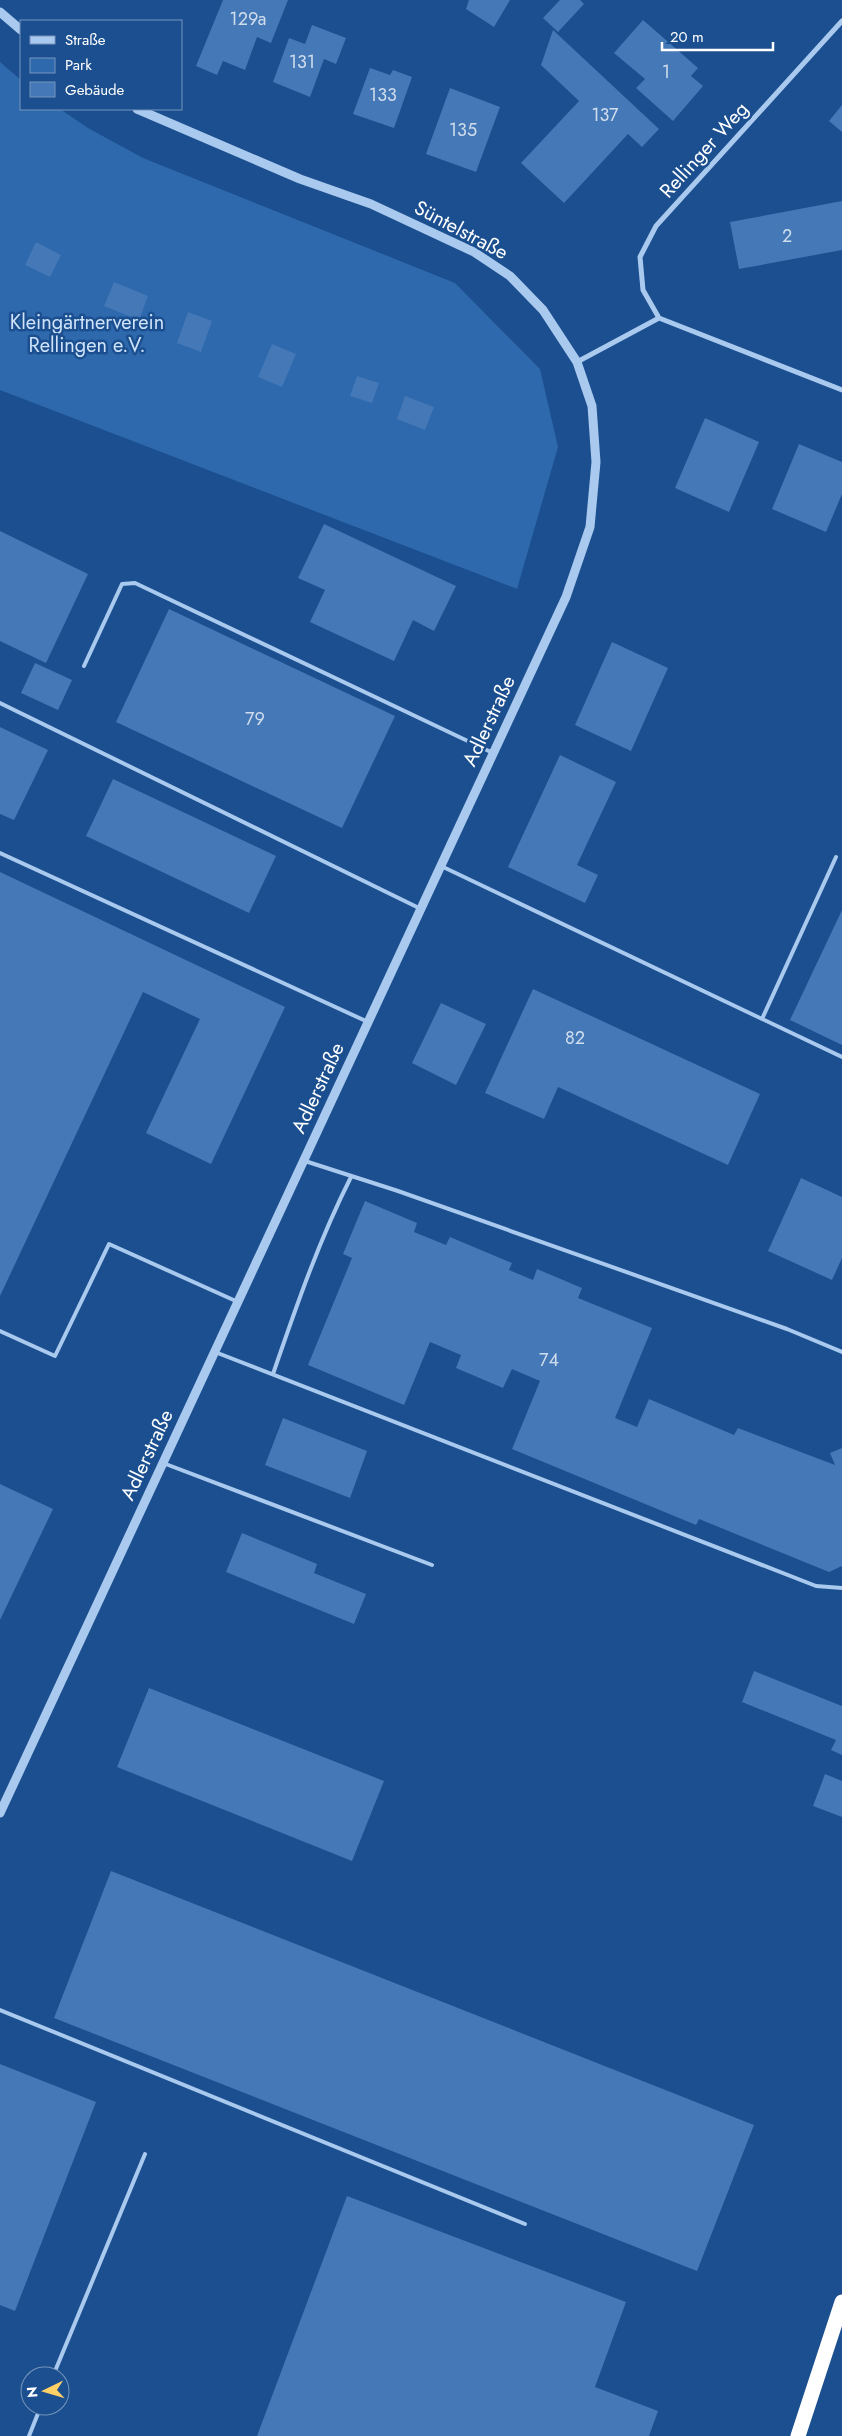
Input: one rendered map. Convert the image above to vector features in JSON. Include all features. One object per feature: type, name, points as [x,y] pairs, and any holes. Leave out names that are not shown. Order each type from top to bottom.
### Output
[{"type":"highway","points":[[798,2436],[842,2302]]},
{"type":"street","points":[[0,12],[20,29]]},
{"type":"street","name":"Rellinger Weg","points":[[659,318],[643,290],[640,256],[656,226],[842,20]]},
{"type":"street","name":"Süntelstraße","points":[[139,110],[300,179],[371,204],[474,252],[510,276],[543,310],[576,362]]},
{"type":"street","points":[[576,362],[659,318],[842,390]]},
{"type":"street","name":"Adlerstraße","points":[[0,1813],[566,598],[590,528],[596,462],[592,406],[576,362]]},
{"type":"lane","points":[[84,666],[122,584],[136,583],[493,753]]},
{"type":"lane","points":[[0,704],[421,909]]},
{"type":"lane","points":[[0,853],[368,1022]]},
{"type":"lane","points":[[762,1019],[836,857]]},
{"type":"lane","points":[[441,866],[842,1056]]},
{"type":"lane","points":[[304,1161],[787,1329],[842,1352]]},
{"type":"lane","points":[[273,1374],[311,1265],[332,1213],[351,1177]]},
{"type":"lane","points":[[0,1331],[55,1356],[109,1244],[238,1302]]},
{"type":"lane","points":[[215,1352],[816,1586],[842,1588]]},
{"type":"lane","points":[[163,1463],[432,1565]]},
{"type":"lane","points":[[0,2010],[525,2224]]},
{"type":"lane","points":[[58,2366],[145,2154]]},
{"type":"lane","points":[[29,2436],[37,2416]]},
{"type":"green space","name":"Kleingärtnerverein Rellingen e.V.","points":[[0,62],[20,79],[20,110],[61,110],[88,128],[143,158],[455,283],[540,369],[558,447],[517,589],[0,390]]},
{"type":"building","points":[[223,0],[288,0],[271,43],[257,37],[245,70],[223,61],[217,75],[196,66]]},
{"type":"building","points":[[469,0],[510,0],[494,27],[466,9]]},
{"type":"building","points":[[560,0],[580,0],[584,4],[558,32],[543,18]]},
{"type":"building","points":[[643,20],[698,68],[691,76],[703,86],[673,121],[636,88],[645,79],[614,53]]},
{"type":"building","points":[[312,25],[346,38],[336,64],[324,59],[310,97],[273,82],[289,38],[305,44]]},
{"type":"building","points":[[553,30],[659,129],[642,147],[628,134],[564,203],[521,163],[579,101],[541,65]]},
{"type":"building","points":[[370,68],[390,75],[393,70],[412,77],[394,128],[353,114]]},
{"type":"building","points":[[450,88],[500,107],[476,172],[426,154]]},
{"type":"building","points":[[842,105],[842,132],[829,121]]},
{"type":"building","points":[[842,201],[842,250],[739,269],[730,222]]},
{"type":"building","points":[[36,242],[61,255],[50,277],[25,265]]},
{"type":"building","points":[[114,282],[148,296],[139,320],[104,306]]},
{"type":"building","points":[[188,312],[212,321],[201,352],[177,343]]},
{"type":"building","points":[[272,344],[296,354],[282,387],[258,377]]},
{"type":"building","points":[[357,376],[379,383],[372,403],[350,396]]},
{"type":"building","points":[[405,396],[434,407],[425,430],[397,419]]},
{"type":"building","points":[[705,418],[759,442],[729,512],[675,488]]},
{"type":"building","points":[[799,444],[842,462],[842,494],[826,532],[772,509]]},
{"type":"building","points":[[324,524],[456,586],[434,631],[413,620],[394,661],[310,622],[325,590],[298,578]]},
{"type":"building","points":[[0,531],[88,574],[46,663],[0,641]]},
{"type":"building","points":[[169,609],[395,716],[342,828],[116,722]]},
{"type":"building","points":[[612,642],[668,668],[631,751],[575,725]]},
{"type":"building","points":[[35,663],[72,680],[58,710],[21,693]]},
{"type":"building","points":[[0,727],[48,750],[14,820],[0,814]]},
{"type":"building","points":[[560,755],[616,782],[577,865],[598,875],[585,903],[508,867]]},
{"type":"building","points":[[113,779],[276,856],[249,913],[86,836]]},
{"type":"building","points":[[0,872],[285,1007],[211,1164],[146,1133],[200,1019],[143,992],[0,1296]]},
{"type":"building","points":[[842,910],[842,1045],[790,1020]]},
{"type":"building","points":[[533,989],[760,1094],[728,1165],[558,1087],[544,1119],[485,1093]]},
{"type":"building","points":[[441,1003],[486,1024],[456,1085],[412,1063]]},
{"type":"building","points":[[801,1178],[842,1197],[842,1258],[832,1280],[768,1251]]},
{"type":"building","points":[[365,1201],[417,1223],[414,1232],[446,1245],[450,1237],[512,1263],[509,1270],[533,1280],[537,1269],[582,1288],[578,1298],[652,1328],[615,1418],[637,1427],[649,1399],[734,1435],[738,1428],[835,1465],[830,1453],[842,1448],[842,1566],[829,1572],[699,1519],[696,1525],[512,1449],[540,1381],[512,1369],[503,1388],[456,1368],[461,1355],[430,1342],[404,1405],[308,1365],[352,1258],[343,1254]]},
{"type":"building","points":[[283,1418],[367,1451],[350,1498],[265,1465]]},
{"type":"building","points":[[0,1484],[53,1509],[0,1620]]},
{"type":"building","points":[[242,1533],[317,1564],[314,1573],[366,1594],[354,1624],[226,1572]]},
{"type":"building","points":[[754,1671],[842,1706],[842,1755],[831,1750],[836,1740],[742,1702]]},
{"type":"building","points":[[149,1688],[384,1781],[352,1861],[117,1767]]},
{"type":"building","points":[[825,1774],[842,1781],[842,1817],[813,1806]]},
{"type":"building","points":[[111,1871],[754,2125],[697,2271],[54,2018]]},
{"type":"building","points":[[0,2064],[96,2102],[15,2311],[0,2305]]},
{"type":"building","points":[[347,2196],[626,2302],[595,2387],[658,2411],[649,2436],[257,2436]]}]
